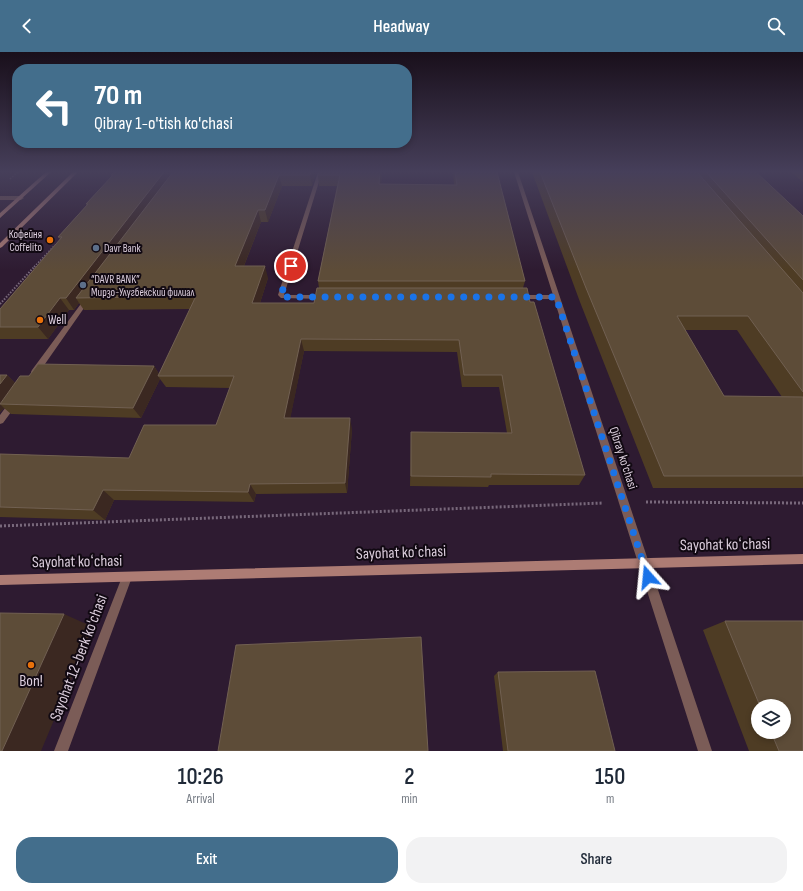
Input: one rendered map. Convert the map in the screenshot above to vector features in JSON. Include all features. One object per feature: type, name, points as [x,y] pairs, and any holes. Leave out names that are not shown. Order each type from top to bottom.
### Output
[{"type":"street","points":[[0,216],[13,205]]},
{"type":"street","points":[[0,246],[42,205]]},
{"type":"street","points":[[310,205],[281,295],[283,297],[329,297]]},
{"type":"street","name":"Qibray ko'chasi","points":[[526,205],[705,751]]},
{"type":"street","points":[[31,377],[94,289]]},
{"type":"street","points":[[509,297],[556,297]]},
{"type":"street","points":[[0,421],[18,396]]},
{"type":"street","name":"Sayohat koʻchasi","points":[[0,580],[803,559]]},
{"type":"street","name":"Sayohat 12-berk ko'chasi","points":[[61,751],[127,577]]},
{"type":"path","points":[[0,304],[58,241]]},
{"type":"path","points":[[0,526],[623,502],[803,503]]},
{"type":"building","points":[[87,205],[139,205],[66,298],[60,298],[38,327],[0,327],[0,309],[62,237],[58,237]]},
{"type":"building","points":[[148,205],[267,205],[265,210],[258,210],[235,266],[265,266],[252,303],[314,303],[317,288],[527,288],[530,302],[534,302],[585,475],[491,474],[491,477],[411,476],[411,432],[512,433],[502,375],[464,375],[459,340],[301,339],[284,418],[350,418],[345,483],[250,484],[248,492],[103,490],[93,510],[0,507],[0,454],[129,458],[144,425],[216,425],[234,376],[158,376],[196,296],[76,298]]},
{"type":"building","points":[[334,205],[505,205],[525,281],[318,281]]},
{"type":"building","points":[[553,205],[726,205],[803,293],[803,392],[748,316],[677,316],[724,396],[803,397],[803,476],[664,476]]},
{"type":"building","points":[[735,205],[791,205],[803,216],[803,280]]},
{"type":"building","points":[[38,364],[154,366],[133,408],[0,404],[20,376],[29,376]]},
{"type":"building","points":[[0,375],[7,375],[0,384]]},
{"type":"building","points":[[0,613],[64,614],[2,751],[0,751]]},
{"type":"building","points":[[725,621],[803,621],[803,751],[779,751],[774,739],[791,739],[791,699],[757,699]]},
{"type":"building","points":[[421,637],[428,751],[218,751],[236,645]]},
{"type":"building","points":[[595,671],[615,751],[508,751],[498,672]]},
{"type":"place","name":"Кофейня Coffelito","points":[[50,240]]},
{"type":"place","name":"Davr Bank","points":[[96,248]]},
{"type":"place","name":"“DAVR BANK” Мирзо-Улугбекский филиал","points":[[83,285]]},
{"type":"place","name":"Well","points":[[40,320]]},
{"type":"place","name":"Bon!","points":[[31,665]]},
{"type":"route","points":[[291,266],[281,295],[283,297],[556,297],[648,577]]}]
